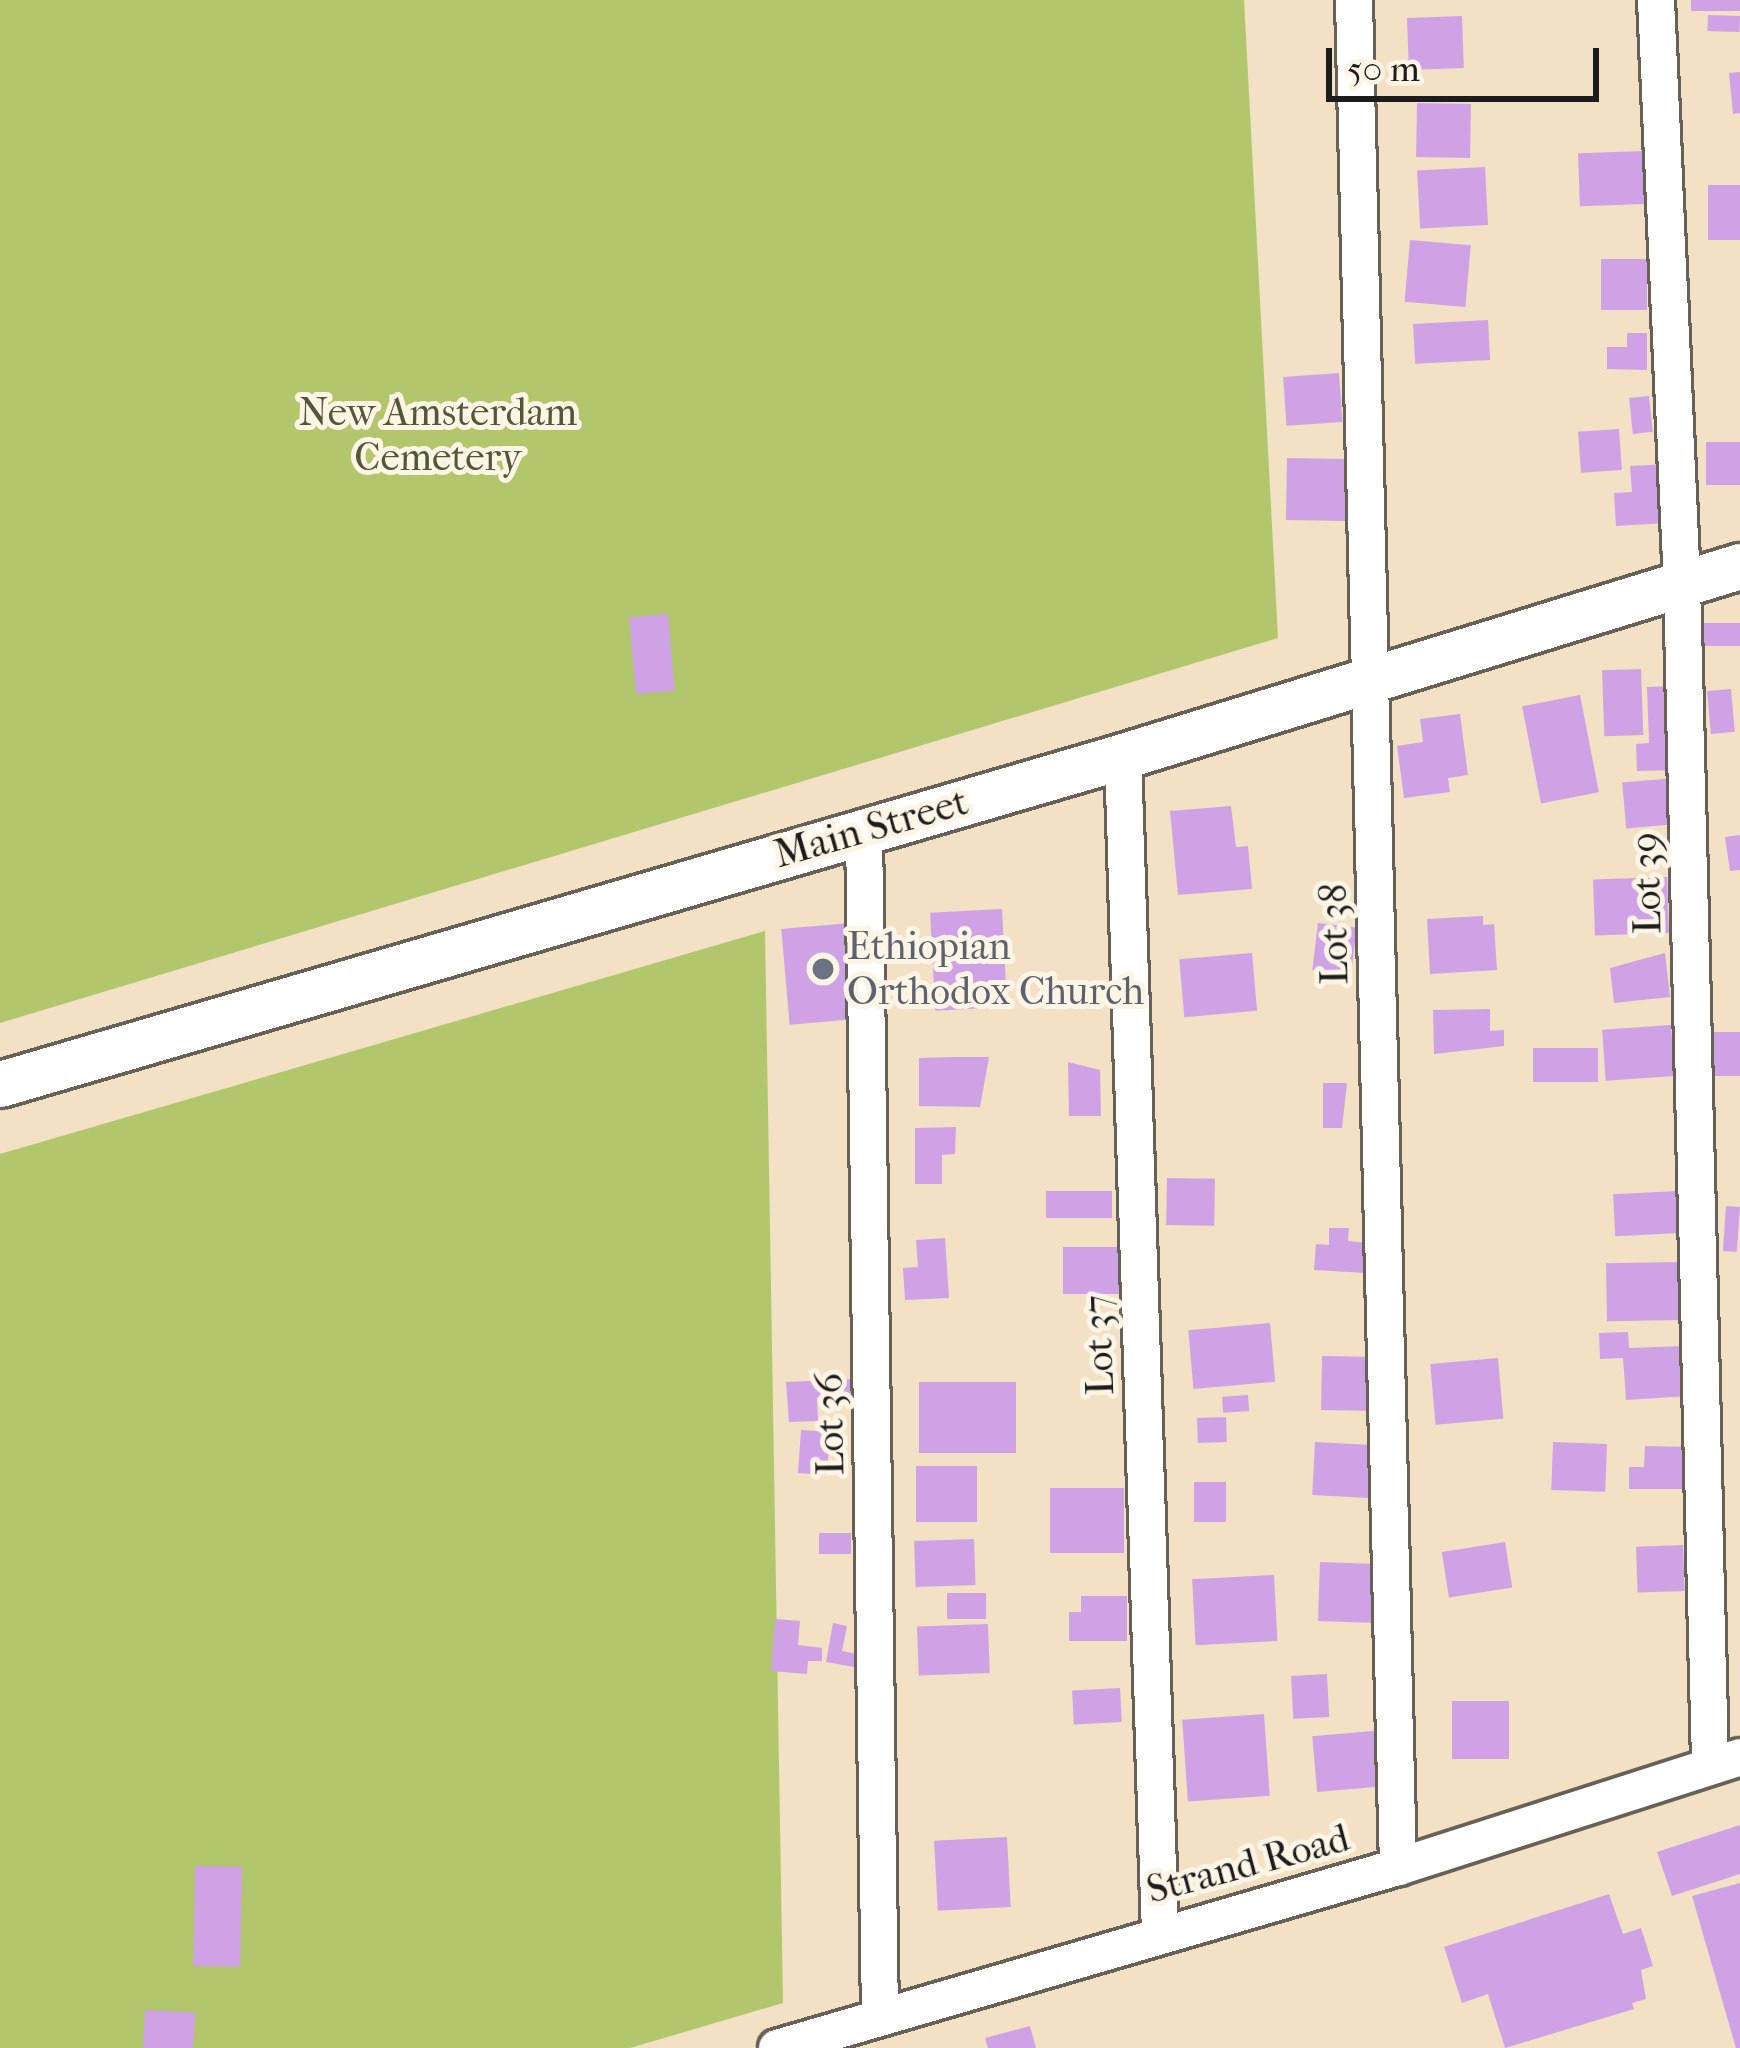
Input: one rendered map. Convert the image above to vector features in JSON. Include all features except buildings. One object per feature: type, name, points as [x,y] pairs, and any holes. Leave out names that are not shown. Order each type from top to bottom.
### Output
[{"type":"street","name":"Lot 38","points":[[1354,0],[1398,1867]]},
{"type":"street","name":"Lot 39","points":[[1656,0],[1725,1761]]},
{"type":"street","name":"Main Street","points":[[0,1084],[1123,756],[1740,566]]},
{"type":"street","name":"Lot 37","points":[[1123,756],[1160,1931]]},
{"type":"street","name":"Lot 36","points":[[864,829],[880,2017]]},
{"type":"street","name":"Strand Road","points":[[777,2048],[1160,1931],[1398,1867],[1725,1761]]},
{"type":"green space","name":"New Amsterdam Cemetery","points":[[0,0],[1244,0],[1278,638],[0,1023]]},
{"type":"green space","points":[[765,931],[783,2003],[630,2048],[0,2048],[0,1154]]},
{"type":"place","name":"Ethiopian Orthodox Church","points":[[823,969]]}]
